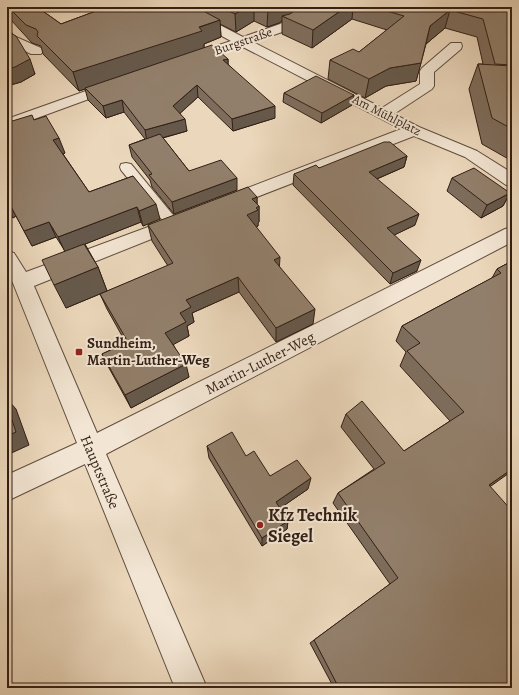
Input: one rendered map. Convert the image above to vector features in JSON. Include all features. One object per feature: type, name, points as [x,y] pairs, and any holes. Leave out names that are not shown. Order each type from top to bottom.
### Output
[{"type":"street","name":"Am Mühlplatz","points":[[176,7],[414,130],[471,154],[512,181]]},
{"type":"street","name":"Burgstraße","points":[[176,64],[284,27],[316,7]]},
{"type":"street","points":[[7,36],[36,51]]},
{"type":"street","points":[[383,114],[427,86],[427,71],[456,46]]},
{"type":"street","points":[[7,124],[123,82]]},
{"type":"street","points":[[22,282],[414,130]]},
{"type":"street","name":"Martin-Luther-Weg","points":[[7,488],[91,449],[512,234]]},
{"type":"street","name":"Hauptstraße","points":[[7,258],[22,282],[191,688]]},
{"type":"lane","points":[[126,167],[173,224]]},
{"type":"building","points":[[8,7],[37,7],[61,24],[107,7],[196,7],[220,20],[199,27],[202,31],[73,72],[37,36],[38,32],[36,29],[26,25]]},
{"type":"building","points":[[221,7],[247,7],[235,14]]},
{"type":"building","points":[[262,7],[274,7],[268,9]]},
{"type":"building","points":[[300,7],[346,7],[313,30],[282,16],[290,14]]},
{"type":"building","points":[[373,7],[512,7],[512,65],[495,64],[483,19],[450,10],[430,26],[421,63],[390,68],[369,79],[330,60],[353,49],[359,52],[404,16]]},
{"type":"building","points":[[7,31],[16,36],[30,59],[15,67],[7,69]]},
{"type":"building","points":[[212,45],[228,59],[223,60],[275,106],[232,119],[197,85],[173,106],[185,119],[145,130],[122,100],[103,106],[85,88]]},
{"type":"building","points":[[478,64],[512,66],[512,129],[492,118]]},
{"type":"building","points":[[316,76],[354,95],[322,113],[284,93]]},
{"type":"building","points":[[32,115],[34,120],[46,116],[59,138],[53,140],[89,192],[133,176],[156,204],[139,211],[137,207],[58,237],[49,222],[24,231],[8,201],[7,202],[7,118],[9,122]]},
{"type":"building","points":[[160,134],[189,171],[221,160],[237,178],[172,202],[149,175],[152,174],[129,145]]},
{"type":"building","points":[[384,142],[390,142],[407,156],[369,172],[419,214],[387,228],[421,260],[393,273],[294,174],[316,165],[319,168]]},
{"type":"building","points":[[474,168],[510,193],[487,205],[452,178]]},
{"type":"building","points":[[248,187],[257,197],[252,199],[259,206],[256,208],[258,210],[247,215],[280,257],[274,260],[315,309],[276,328],[238,277],[186,300],[191,307],[180,313],[186,322],[165,333],[186,364],[125,395],[102,354],[128,342],[100,294],[173,263],[148,225]]},
{"type":"building","points":[[84,244],[98,267],[54,285],[42,260]]},
{"type":"building","points":[[512,261],[512,469],[489,485],[512,511],[512,688],[339,688],[314,640],[398,578],[338,493],[385,463],[346,414],[362,401],[404,451],[464,412],[407,351],[420,343],[402,326],[501,273],[497,269]]},
{"type":"building","points":[[7,405],[16,432],[7,436]]},
{"type":"building","points":[[232,432],[246,456],[254,451],[270,476],[297,460],[311,478],[276,502],[288,521],[262,538],[207,446]]},
{"type":"place","name":"Sundheim, Martin-Luther-Weg","points":[[79,352]]},
{"type":"place","name":"Kfz Technik Siegel","points":[[260,525]]}]
